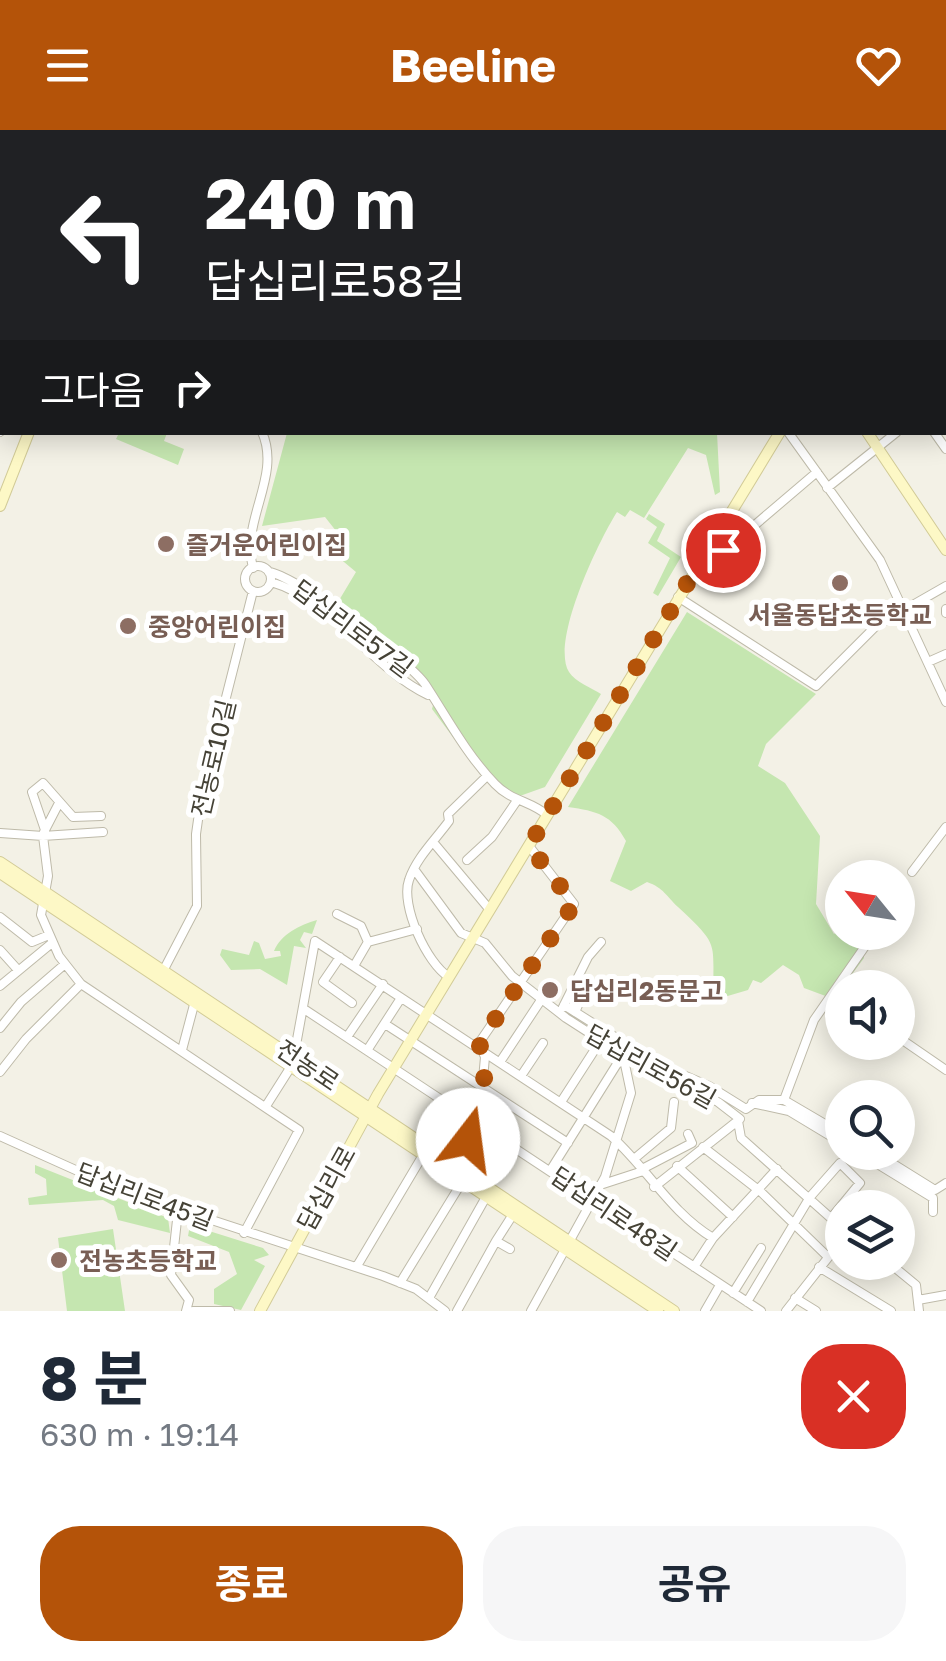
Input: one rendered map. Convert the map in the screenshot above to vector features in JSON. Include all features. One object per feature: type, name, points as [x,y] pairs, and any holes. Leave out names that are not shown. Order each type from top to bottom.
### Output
[{"type":"main road","points":[[0,506],[27,435]]},
{"type":"main road","name":"답십리로","points":[[260,1311],[394,1067],[778,435]]},
{"type":"main road","points":[[869,435],[946,550]]},
{"type":"main road","name":"전농로","points":[[0,862],[44,897]]},
{"type":"main road","name":"전농로","points":[[0,873],[44,897],[453,1164],[658,1311]]},
{"type":"main road","name":"전농로","points":[[162,974],[195,1001],[293,1061]]},
{"type":"main road","name":"전농로","points":[[368,1111],[423,1155],[512,1216],[674,1311]]},
{"type":"street","points":[[253,568],[269,572],[271,582],[264,590],[253,591],[246,579],[253,568],[252,525],[270,461],[263,435]]},
{"type":"street","points":[[790,435],[880,560],[946,702]]},
{"type":"street","points":[[827,488],[880,451],[895,435]]},
{"type":"street","points":[[706,552],[723,550],[736,541],[816,472]]},
{"type":"street","name":"답십리로57길","points":[[269,572],[284,576],[360,628],[419,678],[428,688],[428,695]]},
{"type":"street","name":"답십리로57길","points":[[271,582],[286,587],[331,619],[428,695],[487,776],[516,802],[547,815]]},
{"type":"street","points":[[678,597],[816,686],[876,626],[946,586]]},
{"type":"street","name":"전농로10길","points":[[162,974],[196,906],[196,834],[202,792],[253,591]]},
{"type":"street","points":[[928,662],[946,654]]},
{"type":"street","points":[[449,976],[423,948],[406,890],[414,870],[449,821],[448,814],[469,799],[487,776]]},
{"type":"street","points":[[101,816],[73,817],[44,783],[32,790],[48,866],[41,915],[50,939],[81,984],[266,1106]]},
{"type":"street","points":[[467,860],[492,837],[516,802]]},
{"type":"street","points":[[44,833],[59,803]]},
{"type":"street","points":[[915,868],[946,827]]},
{"type":"street","points":[[0,833],[103,832]]},
{"type":"street","points":[[434,842],[490,910]]},
{"type":"street","points":[[453,1164],[479,1123],[479,1043],[574,904],[529,846]]},
{"type":"street","points":[[414,870],[448,918],[473,938]]},
{"type":"street","points":[[338,914],[367,931],[368,942],[354,966]]},
{"type":"street","points":[[0,916],[32,942],[50,939]]},
{"type":"street","points":[[368,942],[418,929]]},
{"type":"street","name":"답십리로56길","points":[[473,938],[485,943],[519,982],[562,1008],[623,1055],[718,1102],[740,1119]]},
{"type":"street","points":[[0,986],[50,939]]},
{"type":"street","points":[[293,1061],[315,941],[616,1140],[654,1187],[714,1238]]},
{"type":"street","points":[[601,942],[588,956],[562,1008],[576,1012],[658,1064],[749,1106],[789,1112],[825,1133]]},
{"type":"street","points":[[0,950],[18,970]]},
{"type":"street","points":[[340,957],[323,982],[352,1003]]},
{"type":"street","points":[[0,1028],[21,1002],[65,964]]},
{"type":"street","points":[[0,1072],[26,1038],[81,984]]},
{"type":"street","points":[[347,1036],[382,984]]},
{"type":"street","points":[[576,1012],[584,992]]},
{"type":"street","points":[[500,1062],[543,997]]},
{"type":"street","points":[[368,1049],[401,998]]},
{"type":"street","points":[[182,1050],[195,1001]]},
{"type":"street","points":[[784,1100],[814,1020],[825,1006]]},
{"type":"street","points":[[304,1010],[394,1067]]},
{"type":"street","points":[[385,1024],[568,1143]]},
{"type":"street","points":[[561,1102],[601,1040]]},
{"type":"street","points":[[522,1076],[543,1043]]},
{"type":"street","points":[[915,1049],[946,1070]]},
{"type":"street","points":[[550,1171],[623,1055]]},
{"type":"street","points":[[531,1311],[600,1185],[631,1092],[623,1055]]},
{"type":"street","name":"전농로","points":[[266,1106],[293,1061]]},
{"type":"street","name":"답십리로48길","points":[[394,1067],[761,1311]]},
{"type":"street","points":[[749,1106],[784,1100],[825,1124]]},
{"type":"street","points":[[634,1159],[670,1128],[674,1102]]},
{"type":"street","name":"답십리로","points":[[244,1233],[299,1130],[266,1106]]},
{"type":"street","name":"답십리로56길","points":[[749,1106],[736,1126],[740,1138],[825,1210]]},
{"type":"street","points":[[654,1187],[740,1119]]},
{"type":"street","points":[[600,1185],[643,1170],[692,1142],[688,1134]]},
{"type":"street","name":"답십리로45길","points":[[0,1136],[178,1211],[358,1266],[400,1283],[446,1311]]},
{"type":"street","points":[[703,1147],[825,1254]]},
{"type":"street","points":[[358,1266],[423,1155]]},
{"type":"street","points":[[746,1302],[810,1197],[840,1162],[860,1184],[855,1190]]},
{"type":"street","points":[[677,1166],[733,1216]]},
{"type":"street","points":[[694,1267],[714,1238],[777,1169]]},
{"type":"street","points":[[887,1170],[933,1198],[934,1212]]},
{"type":"street","points":[[903,1170],[936,1190],[946,1184]]},
{"type":"street","points":[[400,1283],[462,1182]]},
{"type":"street","points":[[429,1298],[486,1197]]},
{"type":"street","points":[[178,1211],[171,1276],[189,1300],[189,1311],[230,1311]]},
{"type":"street","points":[[457,1311],[512,1216]]},
{"type":"street","points":[[496,1241],[510,1249]]},
{"type":"street","points":[[733,1293],[761,1248]]},
{"type":"street","points":[[786,1311],[825,1258]]},
{"type":"street","points":[[818,1266],[891,1311]]},
{"type":"street","points":[[910,1280],[916,1285],[920,1311]]},
{"type":"street","points":[[705,1311],[720,1285]]},
{"type":"street","points":[[918,1300],[946,1295]]},
{"type":"street","points":[[795,1298],[816,1311]]},
{"type":"green space","points":[[118,435],[166,435],[164,441],[184,449],[178,465],[116,439]]},
{"type":"green space","points":[[286,435],[717,435],[720,492],[715,495],[706,455],[688,448],[644,518],[630,510],[625,517],[617,512],[579,591],[566,638],[569,672],[601,694],[545,787],[517,797],[482,776],[432,709],[436,694],[335,607],[356,572],[332,552],[344,541],[325,517],[262,526]]},
{"type":"green space","points":[[649,514],[665,524],[657,541],[681,557],[658,596],[653,593],[670,558],[648,543],[657,527],[646,519]]},
{"type":"green space","points":[[687,612],[816,694],[766,744],[758,766],[785,783],[820,836],[816,904],[825,919],[825,950],[863,950],[864,958],[855,970],[825,970],[825,996],[804,988],[799,975],[783,965],[761,983],[753,980],[748,990],[714,1000],[712,947],[702,931],[653,884],[647,882],[631,891],[610,881],[626,841],[603,816],[568,807]]},
{"type":"green space","points":[[317,920],[312,934],[304,932],[300,940],[306,948],[294,946],[287,985],[260,969],[231,970],[220,955],[222,949],[249,955],[254,941],[259,943],[265,959],[281,956],[280,951],[274,951],[286,935]]},
{"type":"green space","points":[[35,1165],[168,1218],[170,1233],[118,1220],[114,1206],[103,1200],[29,1205],[28,1198],[47,1195],[46,1179],[35,1173]]},
{"type":"green space","points":[[190,1225],[263,1248],[269,1255],[254,1260],[265,1266],[241,1310],[214,1304],[214,1289],[237,1274],[229,1252],[188,1236]]},
{"type":"green space","points":[[113,1229],[125,1311],[67,1311],[58,1238]]},
{"type":"place","name":"즐거운어린이집","points":[[166,544]]},
{"type":"place","name":"서울동답초등학교","points":[[840,583]]},
{"type":"place","name":"중앙어린이집","points":[[128,626]]},
{"type":"place","name":"답십리2동문고","points":[[550,990]]},
{"type":"place","name":"전농초등학교","points":[[59,1260]]},
{"type":"route","points":[[468,1140],[479,1123],[484,1057],[479,1043],[547,941],[562,928],[574,904],[572,896],[535,859],[529,846],[706,552],[723,550]]}]
